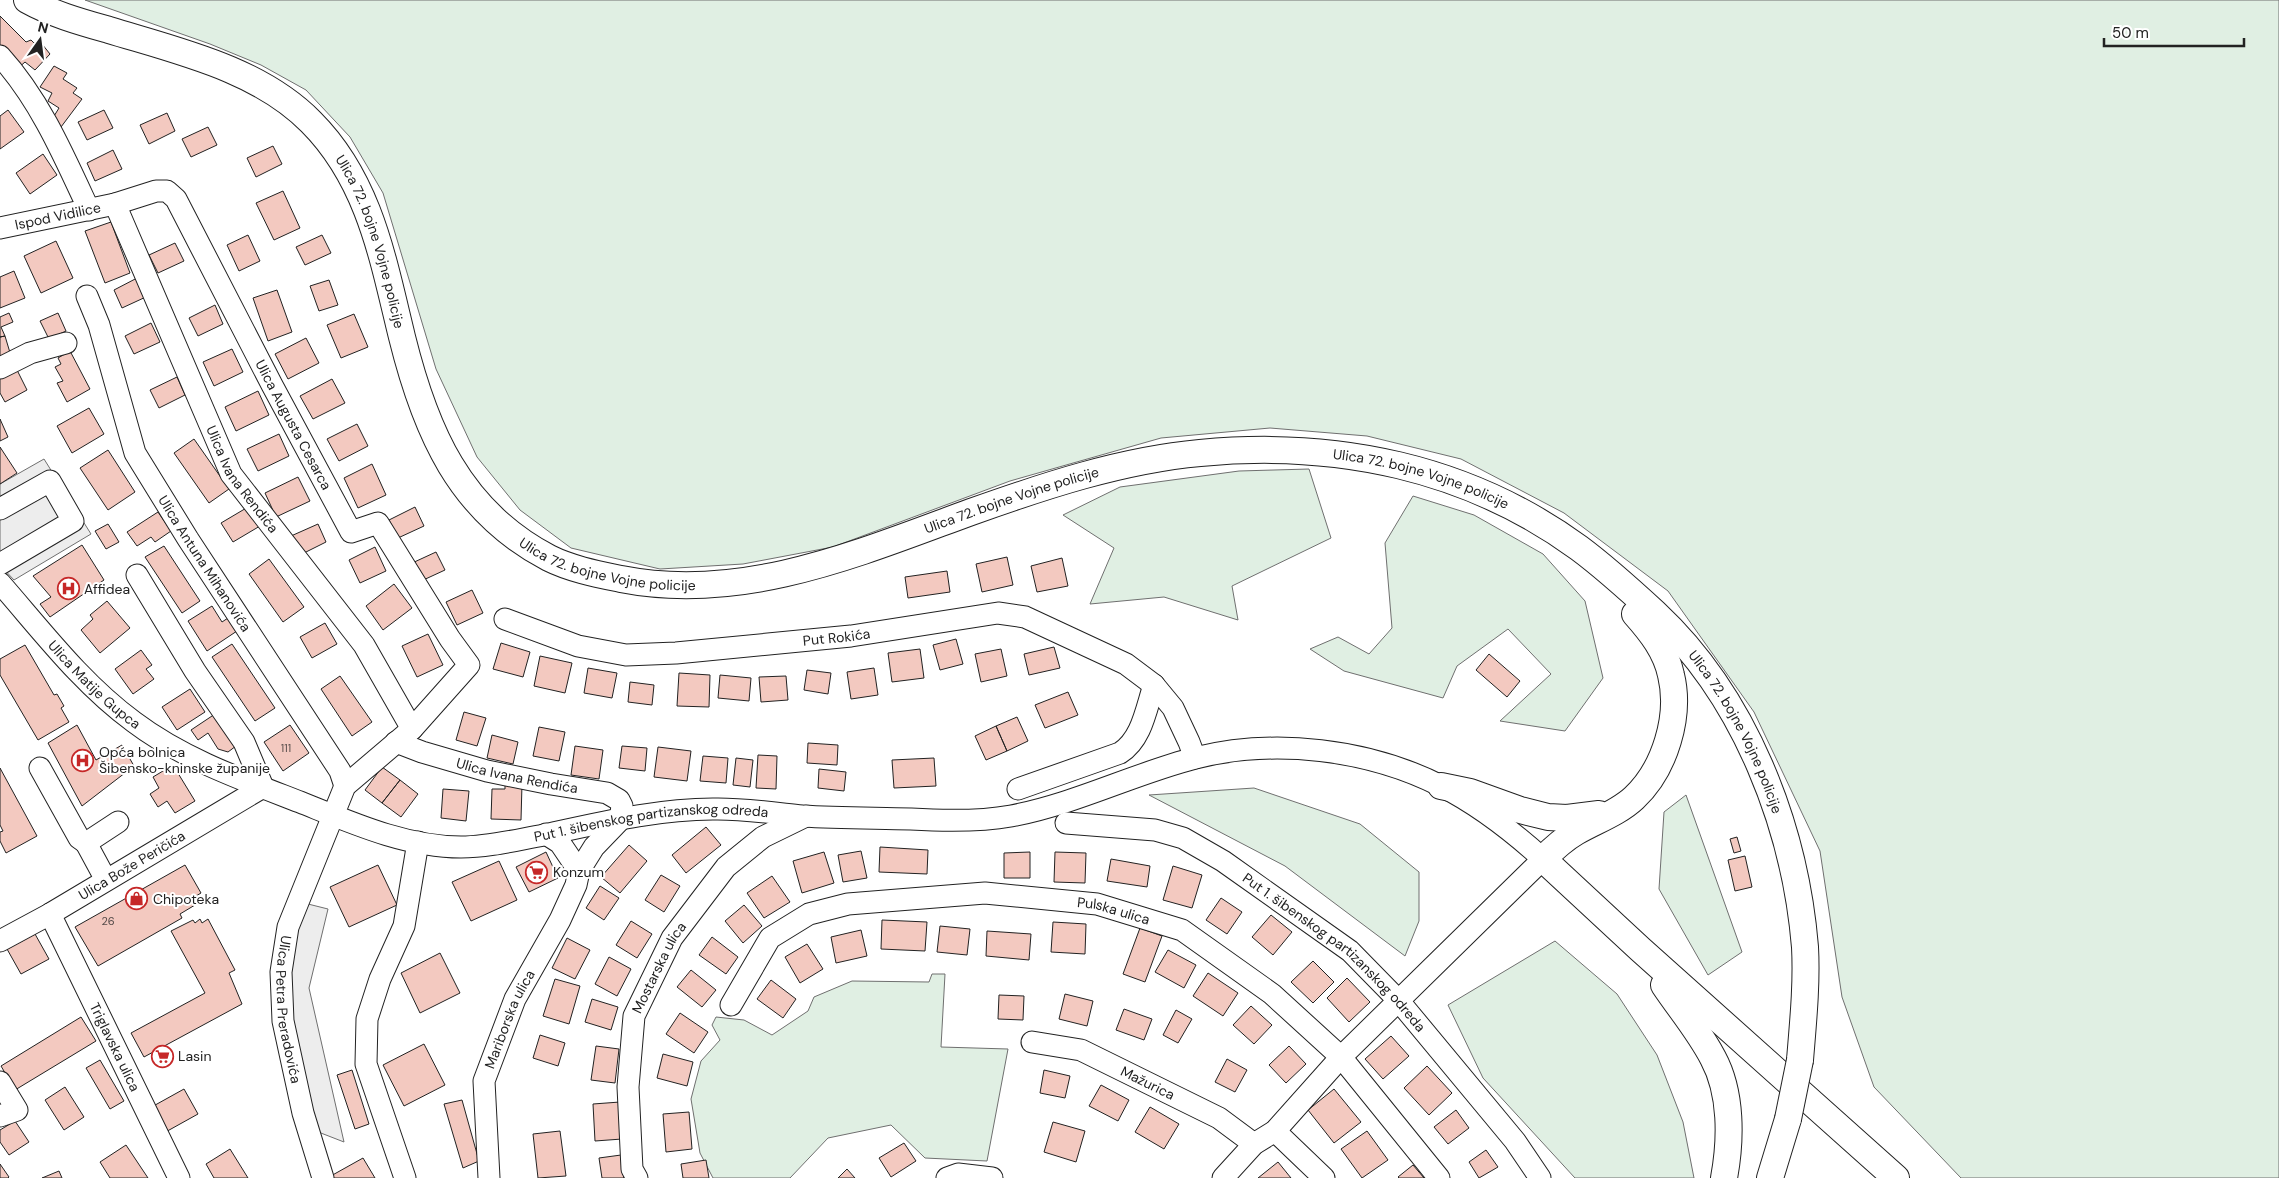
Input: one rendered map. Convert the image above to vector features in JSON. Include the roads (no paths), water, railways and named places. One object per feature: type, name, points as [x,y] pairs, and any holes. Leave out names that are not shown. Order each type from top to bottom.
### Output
[{"type":"main road","name":"Ulica 72. bojne Vojne policije","points":[[27,0],[83,23],[161,46],[238,74],[279,96],[307,118],[343,160],[360,190],[382,253],[413,378],[442,454],[465,487],[486,511],[517,536],[551,559],[569,566],[632,581],[688,587],[754,581],[818,566],[897,540],[1047,486],[1127,465],[1199,453],[1276,450],[1345,454],[1436,474],[1485,494],[1575,545],[1613,575],[1664,622],[1696,659],[1723,697],[1746,735],[1770,790],[1785,839],[1801,914],[1805,953],[1800,1060],[1788,1119],[1770,1178]]},
{"type":"main road","points":[[1613,575],[1618,593],[1650,630],[1663,651],[1672,675],[1674,708],[1669,737],[1659,764],[1646,785],[1634,799],[1573,833],[1543,859],[1640,949],[1896,1178]]},
{"type":"main road","points":[[1441,786],[1470,792],[1520,810],[1548,817],[1567,818],[1615,811]]},
{"type":"main road","points":[[1640,949],[1697,1030],[1714,1060],[1724,1090],[1728,1121],[1728,1154],[1724,1178]]},
{"type":"street","points":[[0,56],[16,74],[35,103],[65,158],[89,210]]},
{"type":"street","name":"Ulica Augusta Cesarca","points":[[115,204],[156,191],[167,191],[176,199],[272,385],[351,532],[378,523],[450,639],[469,666],[404,735]]},
{"type":"street","name":"Ispod Vidilice","points":[[0,228],[115,204]]},
{"type":"street","name":"Ulica Ivana Rendića","points":[[115,204],[231,474],[364,645],[404,735],[422,752],[487,771],[607,793],[619,800],[622,806],[620,820]]},
{"type":"street","name":"Ulica Antuna Mihanovića","points":[[87,296],[99,325],[134,453],[340,771],[345,786]]},
{"type":"street","points":[[0,368],[30,353],[66,343]]},
{"type":"street","points":[[0,509],[50,481],[73,521],[0,564]]},
{"type":"street","points":[[136,575],[195,671],[244,742],[262,788]]},
{"type":"street","name":"Ulica Matije Gupca","points":[[0,583],[72,666],[134,723],[170,746],[262,788],[334,815]]},
{"type":"street","name":"Put Rokića","points":[[505,618],[578,646],[626,655],[676,653],[850,636],[998,613],[1025,617],[1126,664],[1154,685],[1173,708],[1190,742],[1195,758]]},
{"type":"street","points":[[1018,789],[1120,753],[1130,747],[1138,734],[1154,685]]},
{"type":"street","points":[[345,786],[404,735]]},
{"type":"street","name":"Put 1. šibenskog partizanskog odreda","points":[[334,815],[363,827],[418,842],[467,847],[494,845],[620,820],[674,812],[718,809],[806,816],[974,820],[1007,817],[1066,802],[1195,758],[1249,749],[1320,750],[1382,764],[1441,786],[1494,818],[1543,859]]},
{"type":"street","points":[[40,768],[79,838],[86,843],[106,880]]},
{"type":"street","name":"Ulica Petra Preradovića","points":[[323,1178],[303,1113],[283,1021],[281,972],[288,927],[345,786]]},
{"type":"street","name":"Ulica Bože Peričića","points":[[0,941],[50,914],[262,788]]},
{"type":"street","name":"Mostarska ulica","points":[[637,1178],[632,1168],[628,1087],[634,1016],[672,938],[726,867],[763,837],[806,816]]},
{"type":"street","name":"Mariborska ulica","points":[[489,1178],[484,1081],[514,999],[560,920],[579,871],[594,847],[620,820]]},
{"type":"street","points":[[86,843],[118,822]]},
{"type":"street","name":"Put 1. šibenskog partizanskog odreda","points":[[1066,823],[1154,830],[1182,838],[1223,861],[1350,951],[1398,1000],[1515,1141],[1540,1178]]},
{"type":"street","points":[[546,834],[560,843],[579,871]]},
{"type":"street","points":[[405,1178],[366,1064],[368,1019],[380,979],[404,926],[418,842]]},
{"type":"street","points":[[1222,1178],[1254,1144],[1275,1131],[1342,1057],[1398,1000],[1543,859]]},
{"type":"street","name":"Pulska ulica","points":[[731,1005],[770,938],[809,914],[848,904],[985,893],[1097,904],[1182,930],[1272,994],[1342,1057],[1439,1178]]},
{"type":"street","name":"Triglavska ulica","points":[[50,914],[179,1178]]},
{"type":"street","name":"Mažurica","points":[[1032,1042],[1081,1050],[1219,1118],[1254,1144]]},
{"type":"street","points":[[0,1082],[8,1113]]},
{"type":"street","points":[[1275,1131],[1324,1178]]},
{"type":"street","points":[[946,1178],[958,1174],[992,1178]]},
{"type":"place","name":"Affidea","points":[[68,589]]},
{"type":"place","name":"Opća bolnica Šibensko-kninske županije","points":[[83,760]]},
{"type":"place","name":"Konzum","points":[[537,872]]},
{"type":"place","name":"Chipoteka","points":[[137,899]]},
{"type":"place","name":"Lasin","points":[[162,1056]]}]
